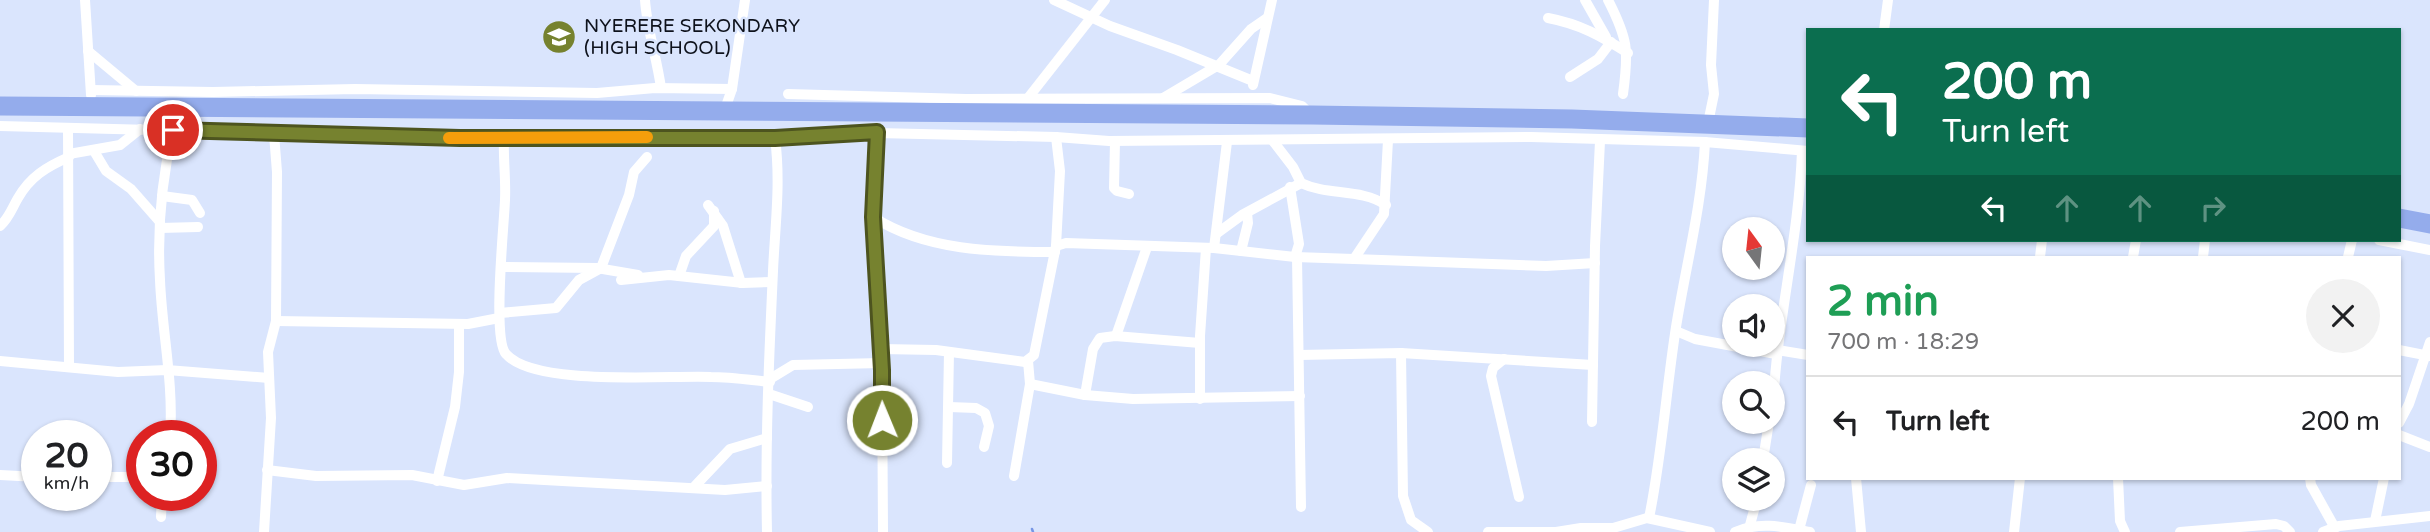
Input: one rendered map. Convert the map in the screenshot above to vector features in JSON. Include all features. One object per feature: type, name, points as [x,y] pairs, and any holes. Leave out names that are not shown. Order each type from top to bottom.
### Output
[{"type":"highway","points":[[0,106],[90,99],[1311,115],[1532,128],[1572,119],[1707,133],[1806,128]]},
{"type":"highway","points":[[2401,218],[2430,224]]},
{"type":"street","points":[[85,0],[90,99],[136,91],[355,89],[597,93],[661,88],[732,89]]},
{"type":"street","points":[[645,0],[661,88]]},
{"type":"street","points":[[725,109],[732,89],[745,0]]},
{"type":"street","points":[[1054,0],[1253,81]]},
{"type":"street","points":[[1028,99],[1105,0]]},
{"type":"street","points":[[1254,98],[1253,81],[1272,0]]},
{"type":"street","points":[[1585,0],[1609,41]]},
{"type":"street","points":[[1608,0],[1619,20],[1628,53],[1623,94]]},
{"type":"street","points":[[1649,518],[1656,487],[1676,331],[1703,181],[1714,94],[1711,65],[1714,0]]},
{"type":"street","points":[[1884,28],[1888,0]]},
{"type":"street","points":[[1160,100],[1217,66],[1251,29],[1267,18]]},
{"type":"street","points":[[1548,18],[1574,23],[1628,53]]},
{"type":"street","points":[[1570,78],[1598,59],[1609,41]]},
{"type":"street","points":[[88,51],[136,91]]},
{"type":"street","points":[[788,94],[1028,99],[1254,98],[1290,101],[1302,106],[1311,115]]},
{"type":"street","points":[[1572,119],[1572,139]]},
{"type":"street","points":[[0,126],[460,138],[775,138],[877,132],[1115,141],[1227,142],[1388,140],[1532,128],[1572,139],[1600,141],[1707,133],[1805,151],[1785,300]]},
{"type":"street","points":[[68,128],[69,367]]},
{"type":"street","points":[[0,226],[11,213],[23,188],[47,166],[69,156],[125,142],[140,129]]},
{"type":"street","points":[[170,420],[160,280],[160,225],[173,130]]},
{"type":"street","points":[[877,132],[873,217],[882,363],[883,532]]},
{"type":"street","points":[[264,532],[271,418],[268,352],[275,321],[277,173],[274,134]]},
{"type":"street","points":[[504,136],[499,315],[501,344],[506,355],[543,370],[588,376],[770,380],[793,365],[882,363]]},
{"type":"street","points":[[1014,476],[1030,384],[1028,361],[1034,355],[1055,249],[1060,171],[1056,137]]},
{"type":"street","points":[[767,532],[772,282],[779,173],[775,138]]},
{"type":"street","points":[[1354,259],[1384,214],[1388,140]]},
{"type":"street","points":[[1115,141],[1114,188],[1129,194]]},
{"type":"street","points":[[1273,141],[1296,185],[1301,507]]},
{"type":"street","points":[[1592,422],[1600,141]]},
{"type":"street","points":[[1200,399],[1199,343],[1210,248],[1216,234],[1227,142]]},
{"type":"street","points":[[94,151],[106,171],[131,189],[160,225],[198,227]]},
{"type":"street","points":[[275,321],[481,323],[499,315],[556,308],[579,281],[601,268],[629,195],[634,172],[647,157]]},
{"type":"street","points":[[1216,234],[1296,185],[1362,194],[1386,205]]},
{"type":"street","points":[[162,196],[192,200],[200,213]]},
{"type":"street","points":[[679,276],[686,256],[714,226],[711,208],[723,226],[741,283]]},
{"type":"street","points":[[1241,251],[1247,213]]},
{"type":"street","points":[[873,217],[896,232],[972,250],[1055,249],[1066,243],[1210,248],[1296,257],[1546,266],[1595,262]]},
{"type":"street","points":[[2389,242],[2430,250]]},
{"type":"street","points":[[1116,336],[1147,247]]},
{"type":"street","points":[[502,267],[601,268],[641,277]]},
{"type":"street","points":[[621,280],[679,276],[741,283],[772,282]]},
{"type":"street","points":[[437,481],[459,372],[459,324]]},
{"type":"street","points":[[1676,331],[1695,338],[1722,343]]},
{"type":"street","points":[[1084,395],[1096,342],[1105,336],[1199,343]]},
{"type":"street","points":[[2401,418],[2428,356],[2430,342]]},
{"type":"street","points":[[881,349],[949,352],[1028,361]]},
{"type":"street","points":[[2401,350],[2428,356]]},
{"type":"street","points":[[947,463],[949,352]]},
{"type":"street","points":[[1299,355],[1401,353],[1593,365]]},
{"type":"street","points":[[1401,353],[1404,496],[1412,520],[1428,532]]},
{"type":"street","points":[[1785,353],[1806,355]]},
{"type":"street","points":[[1504,359],[1493,368],[1491,376],[1519,497]]},
{"type":"street","points":[[0,361],[118,372],[167,370],[269,378]]},
{"type":"street","points":[[1030,384],[1084,395],[1133,400],[1300,396]]},
{"type":"street","points":[[769,394],[808,407]]},
{"type":"street","points":[[949,407],[976,408],[985,413],[989,426],[984,447]]},
{"type":"street","points":[[2401,436],[2430,447]]},
{"type":"street","points":[[695,486],[730,449],[767,438]]},
{"type":"street","points":[[267,470],[296,475],[412,475],[464,485],[507,478],[580,484],[695,486],[734,490],[767,486]]},
{"type":"street","points":[[0,475],[21,476]]},
{"type":"street","points":[[1856,480],[1861,532]]},
{"type":"street","points":[[2014,532],[2020,480]]},
{"type":"street","points":[[2118,480],[2120,521],[2125,532]]},
{"type":"street","points":[[2310,480],[2337,529]]},
{"type":"street","points":[[2375,521],[2384,480]]},
{"type":"street","points":[[1735,532],[1750,526],[1805,531],[1811,485]]},
{"type":"street","points":[[161,511],[161,517]]},
{"type":"street","points":[[1750,526],[1754,511]]},
{"type":"street","points":[[2323,532],[2356,528],[2375,521],[2430,516]]},
{"type":"street","points":[[1488,532],[1555,532],[1581,528],[1613,528],[1649,518],[1710,532]]},
{"type":"street","points":[[2180,532],[2276,524],[2284,526],[2290,532]]},
{"type":"slow traffic","points":[[449,138],[647,137]]},
{"type":"place","name":"NYERERE SEKONDARY (HIGH SCHOOL)","points":[[559,37]]},
{"type":"route","points":[[173,130],[460,138],[775,138],[877,132],[878,157],[873,217],[882,370],[882,420]]}]
